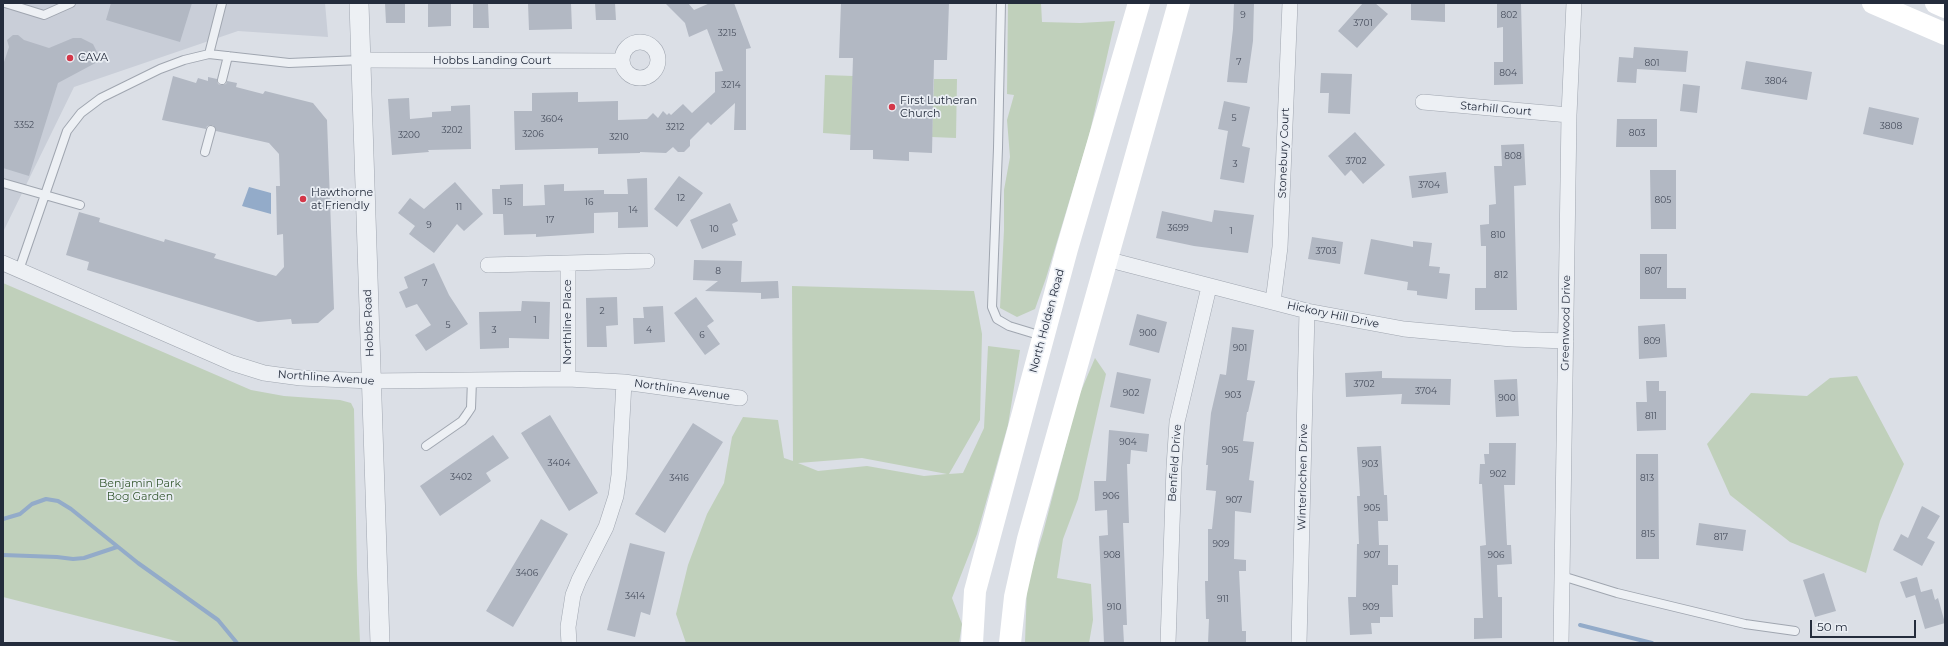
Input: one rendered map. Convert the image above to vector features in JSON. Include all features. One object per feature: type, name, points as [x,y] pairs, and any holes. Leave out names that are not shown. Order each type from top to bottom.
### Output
[{"type":"main road","name":"North Holden Road","points":[[972,643],[975,591],[1067,249],[1139,3]]},
{"type":"main road","points":[[1010,643],[1015,597],[1028,539],[1179,3]]},
{"type":"main road","points":[[1873,3],[1945,34]]},
{"type":"main road","points":[[1936,3],[1945,7]]},
{"type":"street","name":"Hobbs Road","points":[[359,3],[380,643]]},
{"type":"street","name":"Stonebury Court","points":[[1273,302],[1280,247],[1290,3]]},
{"type":"street","name":"Greenwood Drive","points":[[1561,643],[1569,115],[1574,3]]},
{"type":"street","name":"Hobbs Landing Court","points":[[361,60],[622,61]]},
{"type":"street","name":"Starhill Court","points":[[1423,102],[1569,115]]},
{"type":"street","name":"Hickory Hill Drive","points":[[1106,259],[1307,311],[1404,329],[1512,339],[1566,340]]},
{"type":"street","name":"Northline Place","points":[[488,265],[646,261]]},
{"type":"street","name":"Northline Avenue","points":[[3,263],[232,363],[264,373],[301,378],[371,381],[568,379],[624,382],[740,398]]},
{"type":"street","name":"Northline Place","points":[[568,264],[568,379]]},
{"type":"street","name":"Benfield Drive","points":[[1168,643],[1177,422],[1209,286]]},
{"type":"street","name":"Winterlochen Drive","points":[[1299,643],[1307,311]]},
{"type":"street","name":"Northline Avenue","points":[[569,643],[568,627],[573,595],[606,527],[616,496],[619,475],[624,382]]},
{"type":"lane","points":[[5,3],[44,15],[71,3]]},
{"type":"lane","points":[[209,54],[222,3]]},
{"type":"lane","points":[[1001,3],[998,148],[992,307],[998,319],[1009,326],[1043,336]]},
{"type":"lane","points":[[19,270],[67,131],[81,113],[101,98],[160,69],[184,60],[209,54],[289,64],[361,60]]},
{"type":"lane","points":[[222,80],[228,56]]},
{"type":"lane","points":[[205,152],[211,130]]},
{"type":"lane","points":[[3,183],[45,194],[80,206]]},
{"type":"lane","points":[[426,446],[462,421],[467,414],[471,408],[472,380]]},
{"type":"lane","points":[[1562,576],[1617,594],[1680,609],[1745,624],[1794,631]]},
{"type":"shaded area","points":[[3,3],[325,3],[328,37],[238,31],[74,87],[3,230]]},
{"type":"green space","points":[[1008,3],[1041,3],[1042,22],[1080,23],[1115,21],[1089,136],[1046,278],[1035,309],[1017,317],[1000,308],[1004,230],[1004,190],[1010,157],[1007,120],[1014,95],[1007,94]]},
{"type":"green space","points":[[825,75],[853,76],[851,135],[823,133]]},
{"type":"green space","points":[[934,79],[957,79],[956,138],[932,137]]},
{"type":"green space","name":"Benjamin Park Bog Garden","points":[[3,283],[251,390],[284,396],[340,400],[351,403],[354,409],[357,574],[360,643],[184,643],[3,597]]},
{"type":"green space","points":[[792,286],[974,291],[982,334],[980,420],[949,474],[963,473],[984,428],[988,346],[1020,350],[1008,425],[977,534],[952,598],[962,624],[959,643],[686,643],[676,614],[688,565],[707,514],[724,483],[732,437],[743,417],[778,420],[784,458],[793,461]],"holes":[[[862,458],[947,474],[924,476],[867,466],[818,471],[798,463]]]},
{"type":"green space","points":[[1095,358],[1106,374],[1078,499],[1063,539],[1057,578],[1091,584],[1093,620],[1089,643],[1025,643],[1027,585],[1043,533],[1078,398]]},
{"type":"green space","points":[[1857,376],[1904,464],[1880,521],[1866,573],[1790,542],[1730,495],[1707,444],[1751,393],[1807,396],[1830,378]]},
{"type":"water","points":[[249,187],[271,193],[271,214],[242,206]]},
{"type":"building","points":[[111,3],[192,3],[180,42],[106,20]]},
{"type":"building","points":[[385,3],[405,3],[405,23],[386,23]]},
{"type":"building","points":[[428,3],[451,3],[451,26],[428,27]]},
{"type":"building","points":[[473,3],[488,3],[489,28],[473,28]]},
{"type":"building","points":[[528,3],[571,3],[572,29],[529,30]]},
{"type":"building","points":[[595,3],[615,3],[616,20],[596,20]]},
{"type":"building","points":[[665,3],[688,3],[694,10],[710,3],[734,3],[751,48],[746,49],[746,130],[734,130],[735,103],[711,125],[708,122],[690,140],[690,146],[684,152],[678,152],[673,147],[666,153],[640,152],[598,154],[598,148],[515,150],[514,111],[532,111],[532,93],[578,92],[578,102],[618,101],[618,120],[647,119],[653,113],[658,118],[663,111],[667,115],[669,113],[671,115],[683,104],[692,113],[715,92],[715,72],[723,71],[707,29],[689,37],[685,23]]},
{"type":"building","name":"First Lutheran Church","points":[[841,3],[949,3],[947,60],[934,60],[932,153],[909,152],[909,161],[873,159],[873,150],[850,150],[853,58],[839,58]]},
{"type":"building","points":[[1234,3],[1254,3],[1253,41],[1247,83],[1227,82],[1233,29]]},
{"type":"building","points":[[1363,3],[1375,3],[1388,14],[1357,48],[1338,31]]},
{"type":"building","points":[[1411,3],[1445,3],[1445,22],[1411,20]]},
{"type":"building","points":[[1497,3],[1521,3],[1523,84],[1494,85],[1494,62],[1503,62],[1503,27],[1497,28]]},
{"type":"building","points":[[13,35],[18,35],[24,40],[49,48],[73,38],[81,38],[93,44],[101,60],[58,83],[29,176],[3,168],[3,65],[9,47],[7,40]]},
{"type":"building","points":[[1634,47],[1688,51],[1686,72],[1637,69],[1636,83],[1617,82],[1619,57],[1633,58]]},
{"type":"building","points":[[1746,61],[1812,72],[1807,100],[1741,89]]},
{"type":"building","points":[[1321,73],[1352,74],[1350,114],[1328,113],[1329,93],[1320,93]]},
{"type":"building","name":"Hawthorne at Friendly","points":[[173,76],[196,83],[198,78],[208,81],[208,77],[217,79],[218,84],[221,85],[226,84],[227,81],[237,83],[236,87],[263,94],[265,91],[313,103],[327,120],[334,309],[318,323],[292,324],[291,319],[258,322],[87,270],[89,262],[66,255],[79,212],[100,218],[99,222],[164,242],[165,239],[216,254],[214,258],[276,276],[284,267],[283,234],[277,235],[276,186],[280,186],[279,154],[269,143],[216,131],[213,125],[207,126],[206,129],[162,120]]},
{"type":"building","points":[[1683,84],[1700,86],[1697,113],[1680,111]]},
{"type":"building","points":[[409,98],[410,119],[432,117],[432,112],[451,111],[451,106],[470,105],[471,149],[428,150],[429,152],[392,155],[388,99]]},
{"type":"building","points":[[1224,101],[1250,107],[1242,146],[1250,148],[1244,183],[1220,179],[1228,131],[1218,129]]},
{"type":"building","points":[[1869,107],[1919,118],[1913,145],[1863,134]]},
{"type":"building","points":[[1617,119],[1657,119],[1657,147],[1616,147]]},
{"type":"building","points":[[1355,132],[1385,165],[1363,184],[1351,170],[1345,176],[1328,156]]},
{"type":"building","points":[[1524,144],[1526,185],[1514,186],[1517,310],[1475,310],[1475,288],[1486,288],[1486,246],[1481,246],[1480,225],[1489,224],[1489,205],[1496,204],[1494,166],[1502,166],[1501,145]]},
{"type":"building","points":[[1650,170],[1676,170],[1676,229],[1651,229]]},
{"type":"building","points":[[1446,172],[1448,193],[1412,198],[1409,176]]},
{"type":"building","points":[[679,176],[703,193],[677,227],[654,209]]},
{"type":"building","points":[[647,178],[648,227],[618,228],[618,212],[594,213],[594,233],[536,237],[536,234],[504,235],[503,214],[493,214],[492,189],[500,189],[500,185],[523,184],[523,206],[545,205],[544,185],[564,184],[564,191],[604,190],[604,194],[628,194],[627,179]]},
{"type":"building","points":[[455,182],[483,214],[464,231],[457,224],[434,253],[409,234],[415,226],[398,213],[410,198],[424,209]]},
{"type":"building","points":[[730,203],[738,221],[732,224],[736,235],[702,249],[690,220]]},
{"type":"building","points":[[1214,210],[1254,215],[1248,253],[1194,246],[1156,238],[1162,211],[1212,222]]},
{"type":"building","points":[[1312,237],[1343,242],[1340,264],[1308,259]]},
{"type":"building","points":[[1371,239],[1413,247],[1413,241],[1432,243],[1429,266],[1440,267],[1439,273],[1450,274],[1447,299],[1417,295],[1417,291],[1407,290],[1408,282],[1364,274]]},
{"type":"building","points":[[1640,254],[1667,254],[1667,288],[1686,288],[1686,299],[1640,299]]},
{"type":"building","points":[[694,260],[742,261],[741,282],[778,281],[779,298],[761,299],[761,293],[705,291],[718,281],[693,280]]},
{"type":"building","points":[[434,263],[449,295],[468,324],[426,351],[415,335],[431,325],[417,304],[406,308],[399,292],[408,288],[404,277]]},
{"type":"building","points":[[617,297],[618,325],[606,326],[607,347],[587,347],[586,298]]},
{"type":"building","points":[[696,297],[714,321],[707,326],[720,344],[705,355],[674,313]]},
{"type":"building","points":[[522,301],[550,302],[549,339],[509,338],[509,348],[480,349],[479,312],[521,311]]},
{"type":"building","points":[[663,306],[665,342],[634,344],[633,318],[644,318],[643,307]]},
{"type":"building","points":[[1137,314],[1167,322],[1159,353],[1129,345]]},
{"type":"building","points":[[1665,324],[1667,357],[1639,359],[1638,326]]},
{"type":"building","points":[[1232,327],[1254,330],[1247,380],[1255,381],[1247,412],[1243,441],[1254,442],[1249,480],[1254,481],[1251,513],[1235,511],[1234,559],[1246,560],[1246,571],[1239,571],[1242,631],[1246,631],[1246,643],[1208,643],[1209,619],[1206,619],[1205,581],[1208,581],[1208,529],[1212,529],[1216,491],[1206,490],[1208,465],[1206,465],[1211,413],[1220,374],[1226,375]]},
{"type":"building","points":[[1382,371],[1382,378],[1451,379],[1450,405],[1401,404],[1402,394],[1346,397],[1345,373]]},
{"type":"building","points":[[1117,372],[1151,379],[1144,414],[1110,407]]},
{"type":"building","points":[[1517,379],[1519,416],[1496,417],[1494,380]]},
{"type":"building","points":[[1646,381],[1659,381],[1659,391],[1666,391],[1666,430],[1637,431],[1636,402],[1647,402]]},
{"type":"building","points":[[550,415],[598,493],[569,511],[521,433]]},
{"type":"building","points":[[693,423],[723,442],[665,533],[635,514]]},
{"type":"building","points":[[1109,430],[1149,434],[1147,452],[1131,450],[1130,464],[1127,464],[1129,523],[1123,523],[1127,625],[1123,625],[1124,643],[1104,643],[1099,536],[1108,535],[1107,510],[1095,511],[1094,481],[1106,481]]},
{"type":"building","points":[[493,435],[509,458],[486,473],[491,481],[440,516],[420,486]]},
{"type":"building","points":[[1489,443],[1516,443],[1515,485],[1504,485],[1507,545],[1511,545],[1512,564],[1497,565],[1498,597],[1502,597],[1502,638],[1474,639],[1474,618],[1483,618],[1480,546],[1486,545],[1482,484],[1479,484],[1480,464],[1485,464],[1484,454],[1489,454]]},
{"type":"building","points":[[1381,446],[1384,495],[1387,495],[1388,521],[1378,521],[1379,545],[1388,545],[1388,565],[1398,565],[1398,585],[1392,585],[1393,617],[1380,617],[1380,623],[1371,623],[1372,634],[1350,635],[1348,597],[1356,597],[1357,544],[1359,544],[1357,496],[1360,496],[1357,447]]},
{"type":"building","points":[[1636,454],[1658,454],[1659,559],[1636,559]]},
{"type":"building","points":[[1922,506],[1940,516],[1927,538],[1935,542],[1922,566],[1893,550],[1901,534],[1908,538]]},
{"type":"building","points":[[541,519],[568,534],[513,627],[486,611]]},
{"type":"building","points":[[1699,523],[1746,530],[1743,551],[1696,545]]},
{"type":"building","points":[[630,543],[665,552],[650,615],[641,612],[635,637],[607,630]]},
{"type":"building","points":[[1824,573],[1836,611],[1815,617],[1803,580]]},
{"type":"building","points":[[1917,577],[1921,592],[1932,589],[1935,600],[1938,598],[1945,623],[1925,629],[1915,595],[1906,598],[1900,582]]},
{"type":"waterway","points":[[3,519],[20,514],[32,504],[46,499],[58,501],[71,509],[138,563],[218,620],[237,643]]},
{"type":"waterway","points":[[3,555],[73,559],[84,558],[117,547]]},
{"type":"waterway","points":[[1580,625],[1652,643]]},
{"type":"place","name":"CAVA","points":[[70,58]]},
{"type":"place","name":"First Lutheran Church","points":[[892,107]]},
{"type":"place","name":"Hawthorne at Friendly","points":[[303,199]]}]
